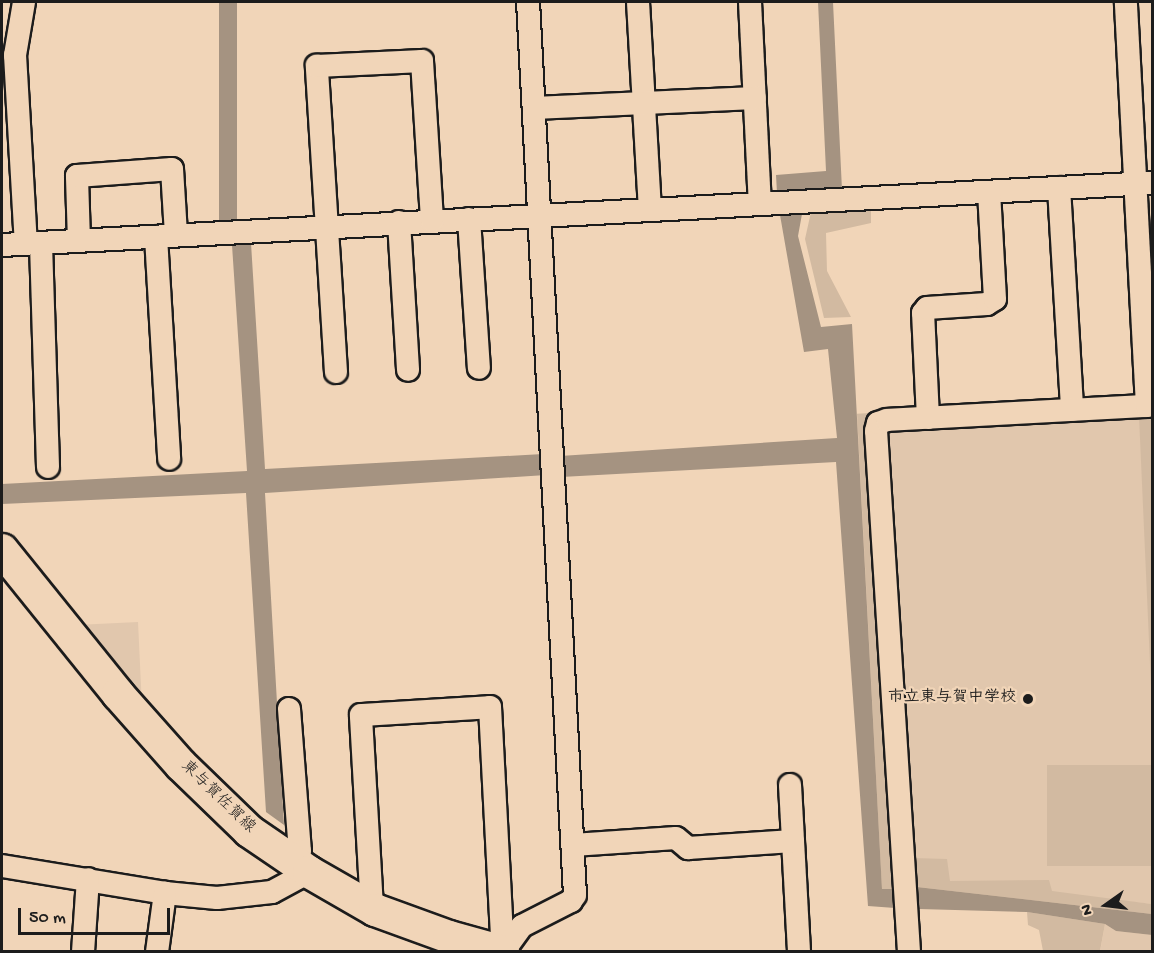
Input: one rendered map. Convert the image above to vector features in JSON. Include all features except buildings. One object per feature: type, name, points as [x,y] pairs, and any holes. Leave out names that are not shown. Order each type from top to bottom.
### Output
[{"type":"main road","name":"東与賀佐賀線","points":[[2,550],[118,694],[181,765],[249,831],[302,867],[372,908],[451,944],[503,951]]},
{"type":"street","points":[[24,2],[15,55],[34,244],[48,467]]},
{"type":"street","points":[[372,908],[362,715],[490,706],[503,951],[522,926],[571,901],[576,895],[528,2]]},
{"type":"street","points":[[638,2],[650,210]]},
{"type":"street","points":[[750,2],[760,203]]},
{"type":"street","points":[[909,951],[876,431],[878,423],[887,420],[1150,406],[1144,183],[1126,2]]},
{"type":"street","points":[[336,372],[317,66],[422,61],[432,221]]},
{"type":"street","points":[[534,108],[755,98]]},
{"type":"street","points":[[79,241],[77,176],[172,169],[166,236],[169,459]]},
{"type":"street","points":[[2,245],[1144,183]]},
{"type":"street","points":[[1059,188],[1072,410]]},
{"type":"street","points":[[928,418],[923,313],[927,308],[987,304],[995,299],[989,192]]},
{"type":"street","points":[[469,219],[479,368]]},
{"type":"street","points":[[399,222],[408,370]]},
{"type":"street","points":[[2,866],[165,893],[217,898],[272,892],[302,867],[289,709]]},
{"type":"street","points":[[790,785],[799,951]]},
{"type":"street","points":[[573,845],[676,838],[688,848],[793,841]]},
{"type":"street","points":[[83,951],[88,879]]},
{"type":"street","points":[[157,951],[165,893]]},
{"type":"shaded area","points":[[219,2],[237,2],[237,224],[219,224]]},
{"type":"shaded area","points":[[818,2],[833,2],[842,190],[777,193],[776,175],[826,171]]},
{"type":"shaded area","points":[[871,208],[871,223],[826,233],[827,271],[851,317],[824,318],[805,239],[811,212]]},
{"type":"shaded area","points":[[802,214],[798,236],[821,327],[852,324],[882,889],[894,889],[895,908],[868,906],[836,462],[561,477],[560,456],[837,438],[828,349],[804,352],[780,215]]},
{"type":"shaded area","points":[[251,243],[265,469],[543,454],[546,475],[265,493],[284,825],[266,812],[246,493],[2,504],[2,484],[247,471],[232,245]]},
{"type":"shaded area","points":[[870,413],[895,889],[882,890],[857,414]]},
{"type":"shaded area","name":"市立東与賀中学校","points":[[1152,415],[1152,904],[914,878],[887,431]]},
{"type":"shaded area","points":[[1152,415],[1152,709],[1139,416]]},
{"type":"shaded area","points":[[138,622],[142,707],[76,625]]},
{"type":"shaded area","points":[[1047,765],[1152,765],[1152,866],[1047,866]]},
{"type":"shaded area","points":[[913,858],[947,859],[950,881],[1049,880],[1052,891],[1152,904],[1152,914],[917,887]]},
{"type":"shaded area","points":[[917,887],[1152,914],[1152,935],[1116,931],[1105,924],[1027,912],[919,909]]},
{"type":"shaded area","points":[[1027,912],[1105,924],[1100,951],[1043,951],[1039,930],[1028,925]]},
{"type":"shaded area","points":[[1105,924],[1116,931],[1152,935],[1152,951],[1100,952]]},
{"type":"place","name":"市立東与賀中学校","points":[[1028,699]]}]
